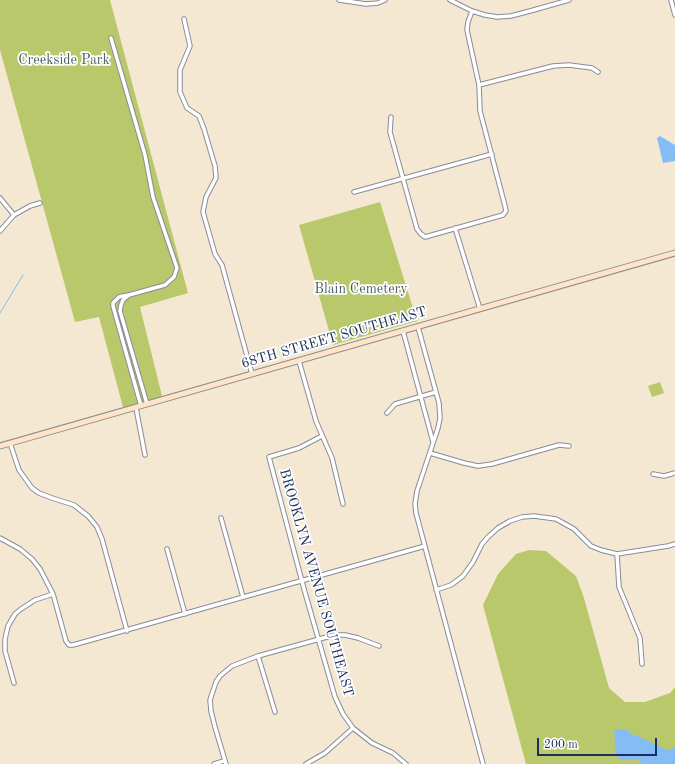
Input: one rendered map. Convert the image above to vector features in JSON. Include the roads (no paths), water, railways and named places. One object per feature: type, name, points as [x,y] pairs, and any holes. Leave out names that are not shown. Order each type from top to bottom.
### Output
[{"type":"main road","name":"68TH STREET SOUTHEAST","points":[[0,446],[675,253]]},
{"type":"street","points":[[339,0],[366,4],[378,3],[384,0]]},
{"type":"street","points":[[450,0],[485,16],[497,17],[511,16],[569,0]]},
{"type":"street","points":[[671,0],[675,15]]},
{"type":"street","points":[[391,117],[390,132],[417,229],[425,237],[503,215],[506,211],[480,111],[479,85],[467,30],[472,11]]},
{"type":"street","points":[[184,19],[190,46],[180,70],[180,92],[187,108],[199,116],[215,166],[216,178],[206,197],[203,212],[215,254],[222,265],[252,374]]},
{"type":"street","points":[[111,38],[146,155],[152,197],[176,268],[174,278],[165,285],[119,297],[113,303],[138,407],[145,455]]},
{"type":"street","points":[[479,85],[558,66],[569,65],[592,68],[598,72]]},
{"type":"street","points":[[354,192],[492,154]]},
{"type":"street","points":[[0,198],[14,215]]},
{"type":"street","points":[[0,231],[14,215],[30,206],[40,203]]},
{"type":"street","points":[[456,228],[480,309]]},
{"type":"street","points":[[128,295],[123,300],[120,311],[147,404]]},
{"type":"street","points":[[418,327],[439,403],[440,418],[417,491],[415,504],[416,513],[483,764]]},
{"type":"street","points":[[403,331],[433,443]]},
{"type":"street","points":[[299,361],[311,407],[332,458],[343,504]]},
{"type":"street","points":[[387,413],[395,404],[436,392]]},
{"type":"street","name":"BROOKLYN AVENUE SOUTHEAST","points":[[322,436],[299,448],[268,457],[335,697],[343,714],[353,728],[372,743],[393,753],[406,764]]},
{"type":"street","points":[[10,443],[18,470],[32,488],[46,496],[74,505],[88,516],[97,527],[102,538],[127,630]]},
{"type":"street","points":[[430,453],[478,466],[492,464],[559,445],[569,446]]},
{"type":"street","points":[[653,474],[664,476],[675,473]]},
{"type":"street","points":[[436,590],[451,585],[463,576],[473,562],[482,544],[498,528],[510,520],[522,517],[534,516],[556,520],[574,529],[591,546],[617,554],[675,544]]},
{"type":"street","points":[[220,518],[243,597]]},
{"type":"street","points":[[0,538],[16,546],[32,559],[44,575],[53,594],[66,641],[69,645],[73,646],[425,546]]},
{"type":"street","points":[[167,550],[185,614]]},
{"type":"street","points":[[617,554],[619,587],[640,638],[642,664]]},
{"type":"street","points":[[14,683],[5,650],[5,640],[8,626],[15,614],[21,609],[35,600],[53,594]]},
{"type":"street","points":[[214,764],[225,762],[210,711],[210,700],[212,692],[220,676],[232,666],[258,656],[334,635],[345,635],[358,638],[379,646]]},
{"type":"street","points":[[258,656],[275,712]]},
{"type":"street","points":[[306,764],[325,753],[353,728]]},
{"type":"water","points":[[660,136],[675,145],[675,161],[663,163],[657,138]]},
{"type":"water","points":[[624,729],[634,736],[638,736],[665,749],[672,749],[675,747],[675,764],[642,764],[639,760],[619,759],[616,755],[614,731]]},
{"type":"waterway","points":[[0,313],[23,275]]},
{"type":"park label","name":"Creekside Park","points":[[64,60]]},
{"type":"park label","name":"Blain Cemetery","points":[[361,289]]}]
